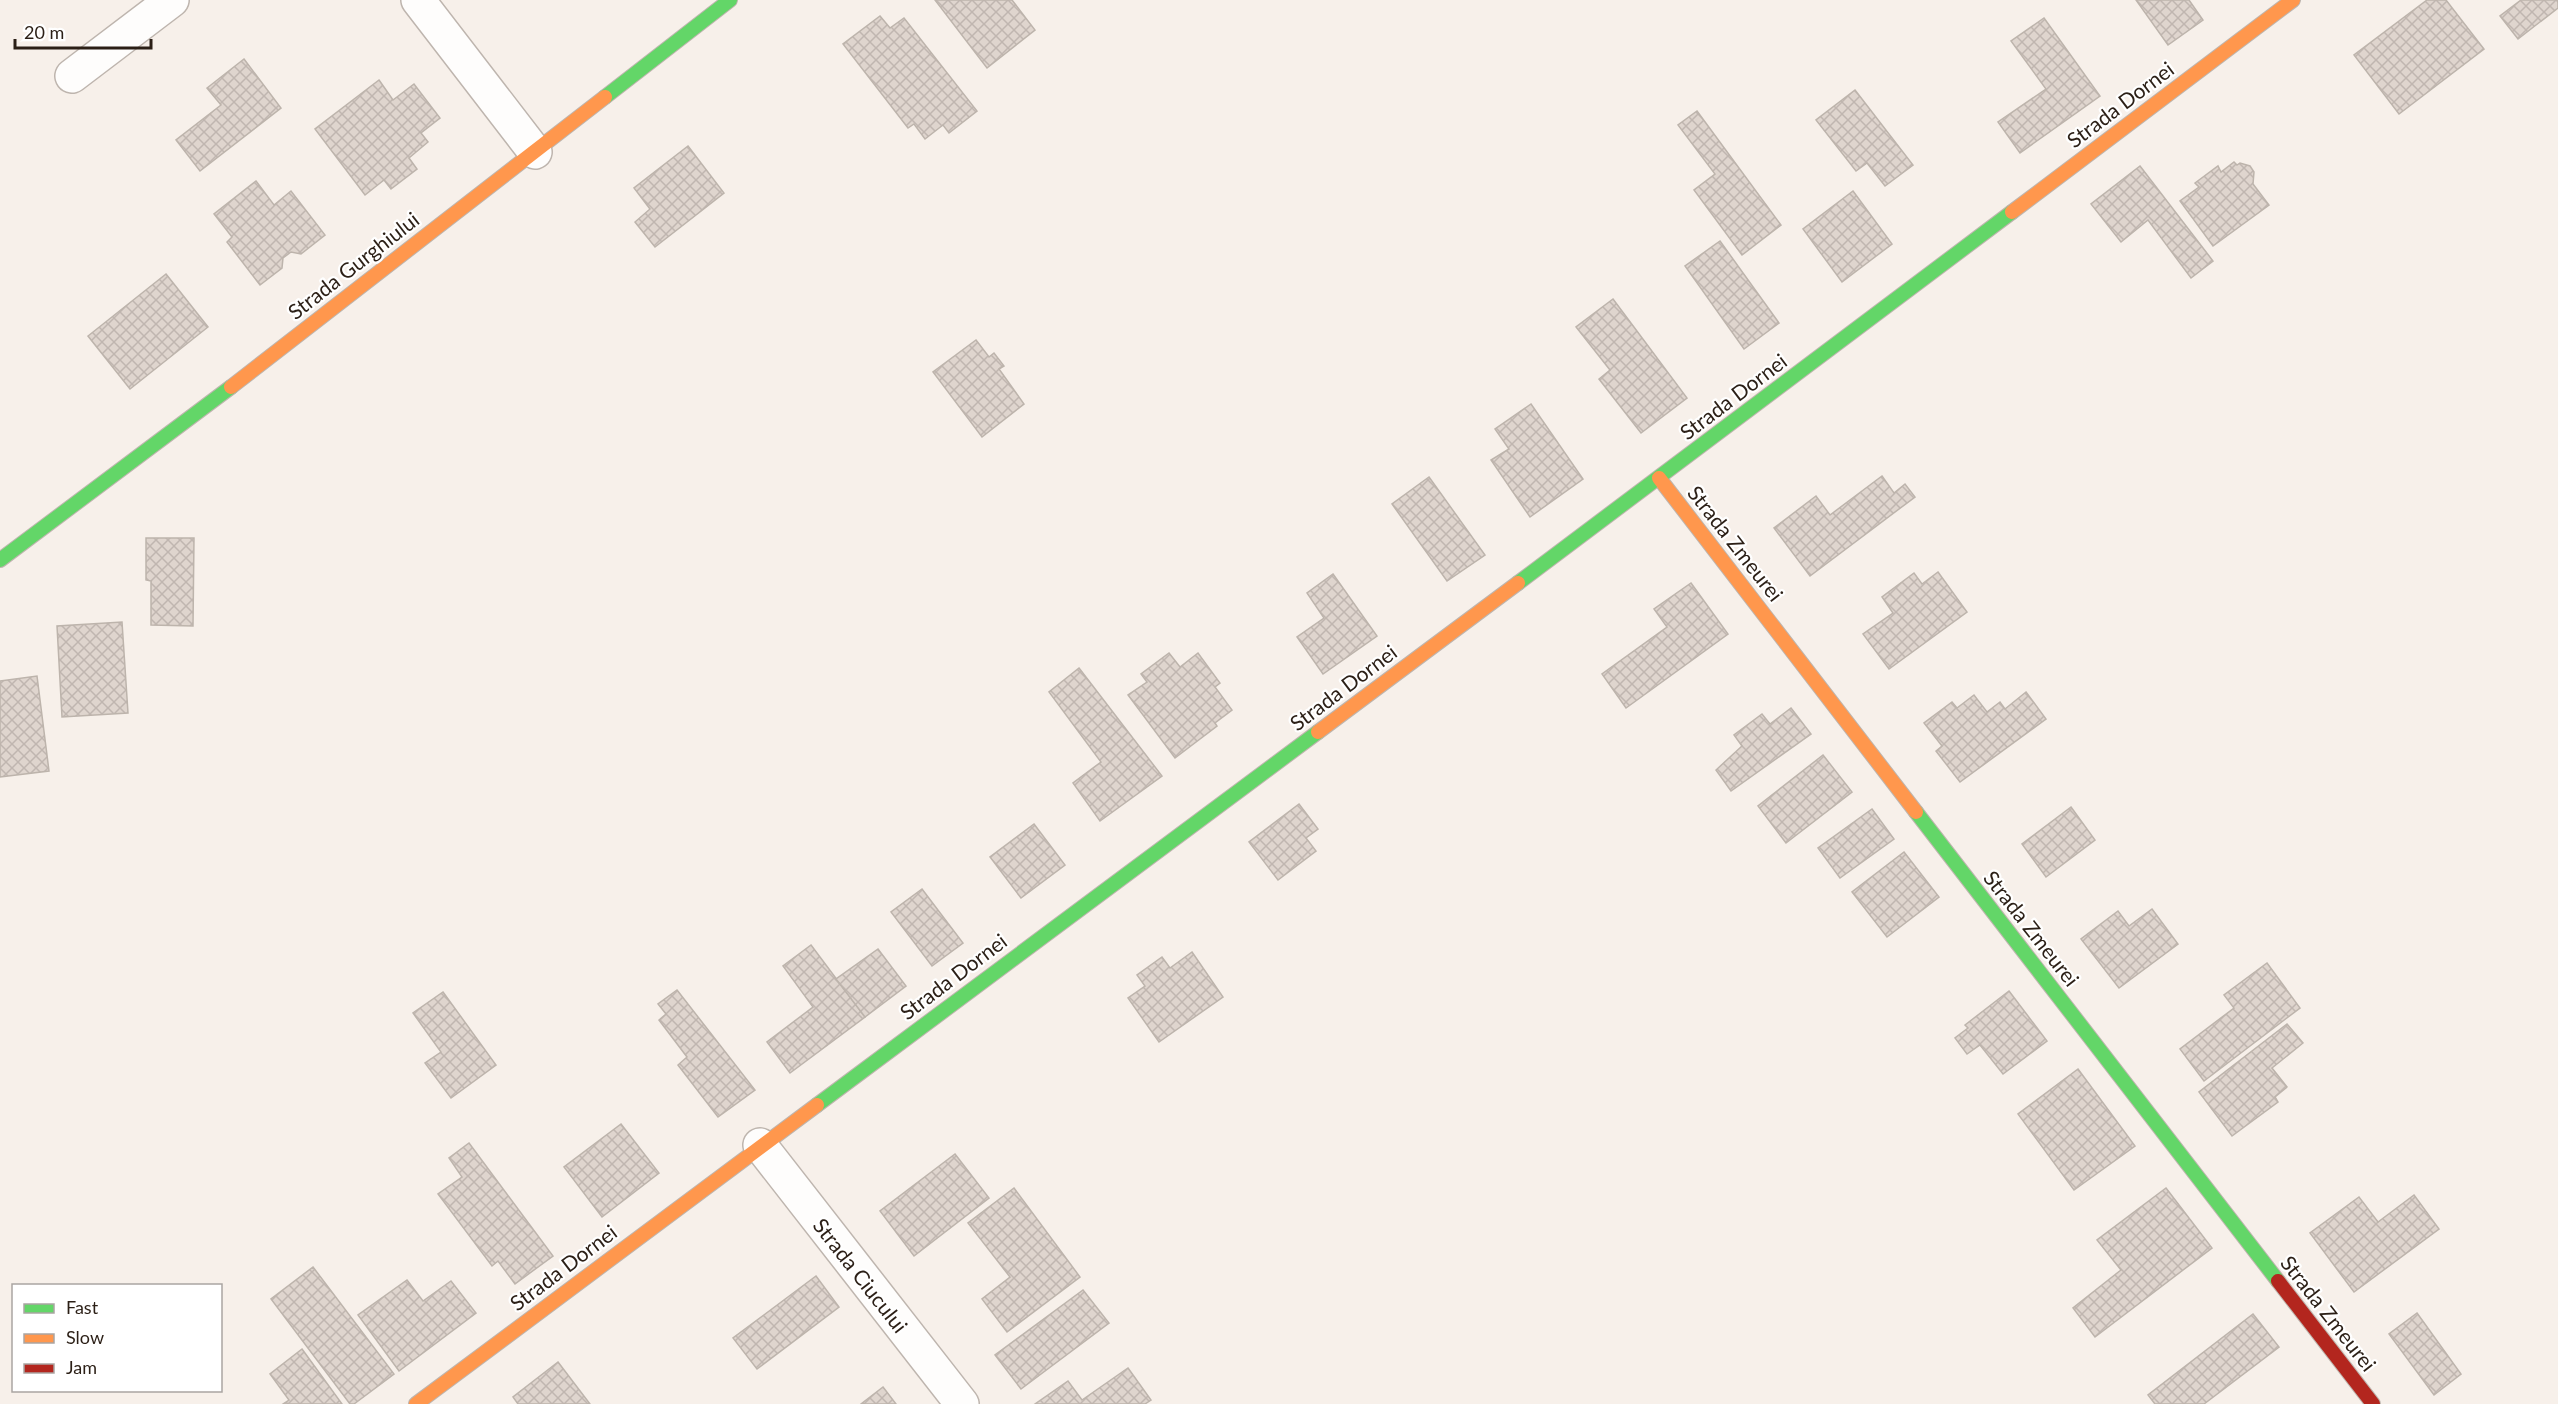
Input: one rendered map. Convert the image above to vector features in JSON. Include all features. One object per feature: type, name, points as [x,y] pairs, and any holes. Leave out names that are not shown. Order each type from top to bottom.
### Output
[{"type":"street","points":[[72,76],[172,0]]},
{"type":"street","points":[[418,0],[535,152]]},
{"type":"street","name":"Strada Gurghiului","points":[[0,560],[122,471],[729,0]]},
{"type":"street","name":"Strada Dornei","points":[[416,1404],[760,1145],[1659,478],[2293,0]]},
{"type":"street","name":"Strada Zmeurei","points":[[1659,478],[2373,1404]]},
{"type":"street","name":"Strada Ciucului","points":[[760,1145],[962,1404]]},
{"type":"building","points":[[935,0],[1012,0],[1035,30],[987,68]]},
{"type":"building","points":[[2136,0],[2189,0],[2203,20],[2168,45]]},
{"type":"building","points":[[2427,0],[2446,0],[2484,49],[2399,114],[2354,55]]},
{"type":"building","points":[[2521,0],[2558,0],[2558,8],[2518,39],[2500,16]]},
{"type":"building","points":[[880,16],[890,28],[904,18],[977,111],[949,133],[943,125],[925,139],[914,124],[908,128],[843,44]]},
{"type":"building","points":[[2044,18],[2100,96],[2020,153],[1998,122],[2046,89],[2011,41]]},
{"type":"building","points":[[244,59],[281,108],[200,171],[176,140],[221,105],[207,88]]},
{"type":"building","points":[[379,80],[393,100],[414,84],[440,118],[421,133],[428,142],[409,158],[417,169],[391,189],[384,180],[365,195],[315,129]]},
{"type":"building","points":[[1855,90],[1913,165],[1885,186],[1867,163],[1856,171],[1816,120]]},
{"type":"building","points":[[1697,111],[1781,225],[1742,255],[1694,190],[1715,174],[1678,125]]},
{"type":"building","points":[[688,146],[724,193],[655,247],[635,222],[650,209],[634,188]]},
{"type":"building","points":[[2234,162],[2237,165],[2240,163],[2250,166],[2254,172],[2253,184],[2269,205],[2213,246],[2180,201],[2199,187],[2195,183],[2218,166],[2221,172]]},
{"type":"building","points":[[2140,166],[2213,261],[2191,278],[2148,220],[2121,242],[2091,204]]},
{"type":"building","points":[[256,181],[274,205],[291,191],[325,235],[301,254],[291,252],[283,258],[282,268],[260,285],[227,242],[232,237],[214,214]]},
{"type":"building","points":[[1853,191],[1892,244],[1842,282],[1803,229]]},
{"type":"building","points":[[1720,241],[1779,323],[1744,349],[1685,266]]},
{"type":"building","points":[[166,274],[208,327],[130,389],[88,336]]},
{"type":"building","points":[[1613,299],[1687,398],[1641,433],[1599,379],[1610,370],[1576,327]]},
{"type":"building","points":[[976,340],[989,357],[994,353],[1004,366],[999,369],[1024,404],[982,437],[933,372]]},
{"type":"building","points":[[1531,404],[1583,479],[1530,517],[1491,460],[1509,449],[1495,429]]},
{"type":"building","points":[[1882,476],[1894,493],[1905,484],[1915,497],[1810,576],[1774,528],[1816,496],[1830,515]]},
{"type":"building","points":[[1429,477],[1485,555],[1447,581],[1392,504]]},
{"type":"building","points":[[146,538],[194,538],[193,626],[151,625],[151,581],[146,580]]},
{"type":"building","points":[[1938,572],[1967,612],[1889,669],[1863,634],[1893,613],[1882,597],[1914,573],[1922,584]]},
{"type":"building","points":[[1333,574],[1377,636],[1323,674],[1297,637],[1324,618],[1307,593]]},
{"type":"building","points":[[1691,583],[1728,634],[1626,708],[1602,674],[1667,627],[1654,609]]},
{"type":"building","points":[[122,622],[128,713],[62,717],[57,626]]},
{"type":"building","points":[[1169,653],[1180,667],[1198,653],[1220,683],[1215,687],[1232,710],[1215,723],[1217,726],[1175,758],[1128,695],[1147,682],[1141,674]]},
{"type":"building","points":[[1079,668],[1162,776],[1100,821],[1073,783],[1101,762],[1049,692]]},
{"type":"building","points":[[37,676],[49,771],[0,777],[0,681]]},
{"type":"building","points":[[2026,692],[2046,719],[1960,782],[1936,751],[1942,746],[1924,723],[1952,702],[1957,708],[1974,695],[1987,712],[2000,702],[2005,709]]},
{"type":"building","points":[[1791,708],[1811,734],[1731,791],[1716,770],[1742,746],[1734,735],[1762,714],[1770,724]]},
{"type":"building","points":[[1823,755],[1852,792],[1786,843],[1758,806]]},
{"type":"building","points":[[1299,804],[1318,829],[1306,838],[1316,851],[1278,880],[1249,842]]},
{"type":"building","points":[[2071,807],[2095,840],[2046,877],[2022,844]]},
{"type":"building","points":[[1872,809],[1894,839],[1840,878],[1818,848]]},
{"type":"building","points":[[1034,824],[1065,865],[1021,898],[990,857]]},
{"type":"building","points":[[1904,852],[1939,897],[1887,937],[1852,892]]},
{"type":"building","points":[[922,889],[963,943],[932,966],[891,912]]},
{"type":"building","points":[[2152,909],[2178,944],[2119,988],[2081,939],[2118,911],[2129,926]]},
{"type":"building","points":[[811,945],[865,1017],[790,1073],[767,1042],[813,1007],[783,966]]},
{"type":"building","points":[[878,949],[906,986],[865,1017],[836,979]]},
{"type":"building","points":[[1192,952],[1223,997],[1159,1042],[1128,998],[1145,986],[1137,975],[1162,957],[1170,968]]},
{"type":"building","points":[[2267,963],[2300,1008],[2204,1081],[2180,1049],[2234,1008],[2224,995]]},
{"type":"building","points":[[677,990],[755,1090],[718,1117],[678,1065],[687,1057],[659,1020],[666,1014],[658,1004]]},
{"type":"building","points":[[2009,991],[2047,1041],[2003,1074],[1980,1045],[1967,1054],[1955,1038],[1968,1028],[1965,1025]]},
{"type":"building","points":[[443,992],[496,1065],[451,1098],[425,1063],[441,1052],[413,1013]]},
{"type":"building","points":[[2287,1024],[2303,1043],[2272,1068],[2287,1087],[2275,1097],[2278,1102],[2232,1136],[2199,1092]]},
{"type":"building","points":[[2078,1069],[2135,1146],[2074,1190],[2018,1114]]},
{"type":"building","points":[[621,1124],[659,1173],[602,1217],[564,1167]]},
{"type":"building","points":[[469,1143],[553,1256],[515,1284],[498,1261],[492,1266],[438,1194],[462,1177],[449,1158]]},
{"type":"building","points":[[955,1154],[989,1198],[914,1256],[880,1211]]},
{"type":"building","points":[[1014,1188],[1080,1277],[1007,1332],[982,1299],[1010,1277],[968,1223]]},
{"type":"building","points":[[2166,1188],[2212,1248],[2095,1337],[2073,1308],[2121,1270],[2097,1240]]},
{"type":"building","points":[[2414,1195],[2439,1229],[2354,1292],[2310,1233],[2359,1197],[2378,1222]]},
{"type":"building","points":[[313,1267],[394,1374],[354,1404],[350,1404],[271,1299]]},
{"type":"building","points":[[816,1276],[839,1307],[757,1369],[733,1338]]},
{"type":"building","points":[[407,1280],[423,1301],[451,1281],[476,1313],[399,1371],[358,1315]]},
{"type":"building","points":[[1083,1290],[1109,1323],[1021,1389],[995,1355]]},
{"type":"building","points":[[2417,1313],[2461,1374],[2434,1395],[2389,1334]]},
{"type":"building","points":[[2253,1314],[2279,1347],[2204,1404],[2155,1404],[2148,1395]]},
{"type":"building","points":[[302,1349],[342,1404],[283,1404],[289,1400],[270,1374]]},
{"type":"building","points":[[558,1362],[590,1404],[518,1404],[513,1397]]},
{"type":"building","points":[[1128,1368],[1151,1400],[1145,1404],[1035,1404],[1068,1381],[1082,1400]]},
{"type":"building","points":[[883,1387],[896,1404],[861,1404]]},
{"type":"traffic: fast","points":[[605,97],[730,0]]},
{"type":"traffic: fast","points":[[1518,583],[2012,212]]},
{"type":"traffic: fast","points":[[0,560],[231,387]]},
{"type":"traffic: fast","points":[[817,1105],[1318,732]]},
{"type":"traffic: fast","points":[[1916,812],[2278,1281]]},
{"type":"traffic: slow","points":[[2012,212],[2293,0]]},
{"type":"traffic: slow","points":[[231,387],[605,97]]},
{"type":"traffic: slow","points":[[1659,478],[1916,812]]},
{"type":"traffic: slow","points":[[1318,732],[1518,583]]},
{"type":"traffic: slow","points":[[416,1404],[817,1105]]},
{"type":"traffic: jam","points":[[2278,1281],[2373,1404]]}]
